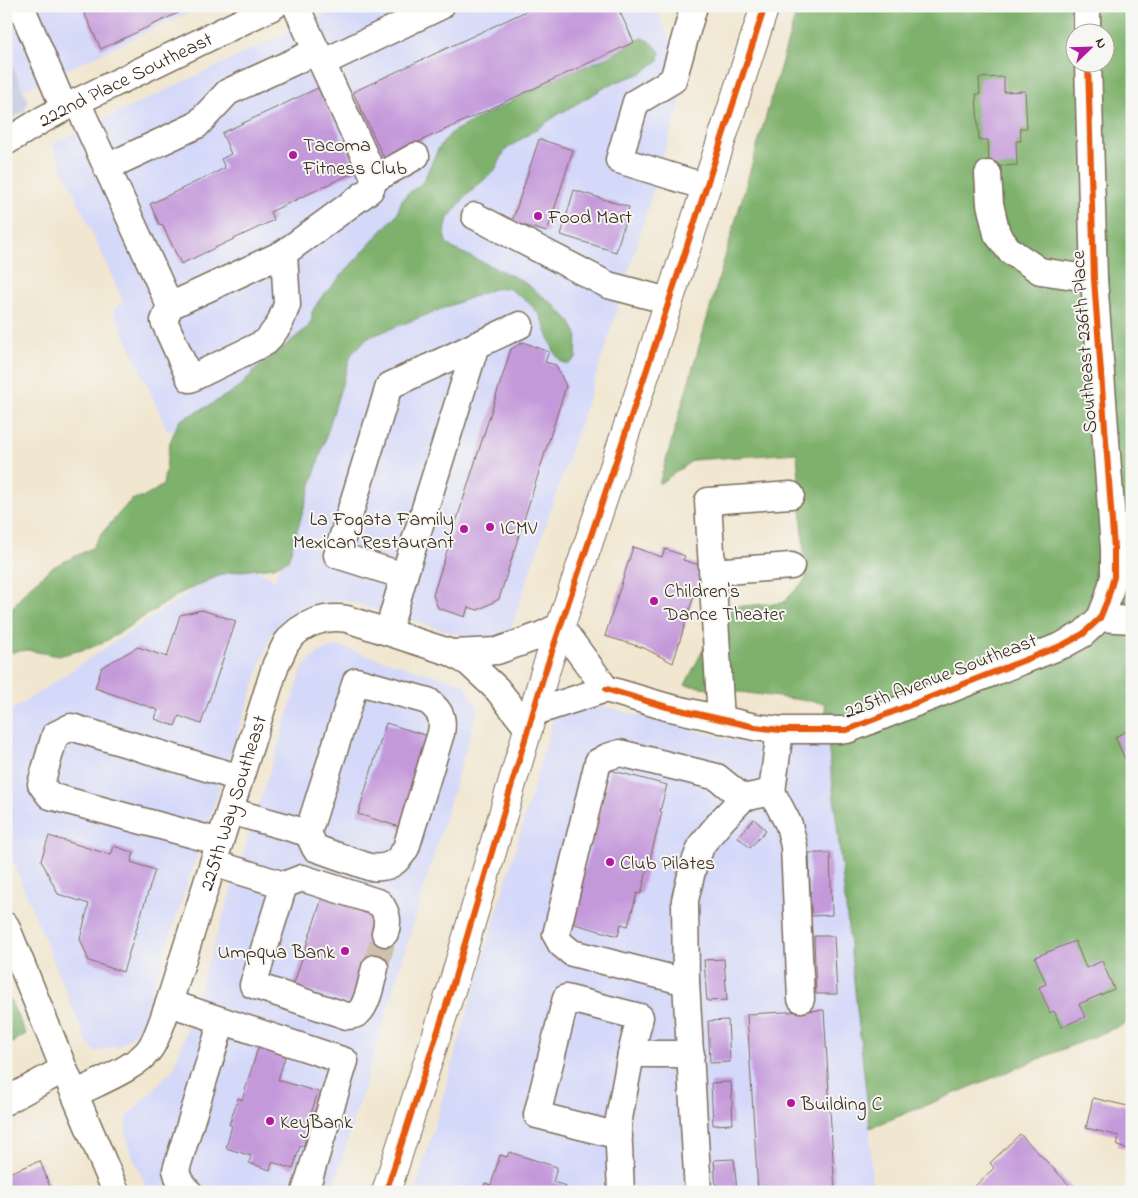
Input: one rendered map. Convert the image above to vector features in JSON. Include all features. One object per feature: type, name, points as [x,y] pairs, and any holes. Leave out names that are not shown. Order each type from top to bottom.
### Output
[{"type":"main road","points":[[386,1192],[453,984],[530,720],[560,626],[765,6]]},
{"type":"street","points":[[21,6],[70,105],[107,167],[170,306]]},
{"type":"street","name":"222nd Place Southeast","points":[[6,142],[70,105],[274,6]]},
{"type":"street","points":[[296,6],[375,179]]},
{"type":"street","points":[[107,167],[197,125],[228,92],[319,57],[441,6]]},
{"type":"street","points":[[694,6],[673,80],[636,102],[619,160],[706,187]]},
{"type":"street","points":[[1087,6],[1087,22]]},
{"type":"street","name":"Southeast 236th Place","points":[[1088,72],[1094,279],[1114,549],[1114,577],[1100,618]]},
{"type":"street","points":[[284,252],[287,305],[279,325],[266,342],[190,379],[164,321],[170,306],[284,252],[370,190],[375,179],[416,156]]},
{"type":"street","points":[[988,174],[990,204],[997,234],[1009,250],[1040,271],[1094,279]]},
{"type":"street","points":[[474,216],[608,285],[669,301]]},
{"type":"street","points":[[404,576],[337,555],[389,386],[520,325]]},
{"type":"street","points":[[388,632],[476,345]]},
{"type":"street","points":[[721,720],[708,501],[791,495]]},
{"type":"street","points":[[712,572],[791,566]]},
{"type":"street","name":"225th Way Southeast","points":[[75,1094],[130,1067],[142,1059],[151,1048],[169,1003],[276,664],[288,642],[297,632],[316,622],[336,617],[452,653]]},
{"type":"street","points":[[1100,618],[1132,620]]},
{"type":"street","name":"225th Avenue Southeast","points":[[606,689],[667,707],[755,727],[780,730],[847,730],[1063,645],[1083,634],[1100,618]]},
{"type":"street","points":[[560,626],[606,689],[530,720],[469,663],[452,653],[497,651],[542,635],[560,626]]},
{"type":"street","points":[[230,811],[308,833],[315,848],[369,867],[378,868],[395,863],[406,848],[441,733],[441,715],[435,707],[428,701],[356,681],[308,833]]},
{"type":"street","points":[[240,778],[71,727],[55,735],[41,784],[50,796],[216,853],[284,885],[302,878],[380,903],[386,911],[388,920],[385,934]]},
{"type":"street","points":[[780,730],[772,792],[789,825],[794,846],[802,999]]},
{"type":"street","points":[[686,982],[572,953],[561,944],[556,935],[598,762],[620,753],[717,777],[744,798]]},
{"type":"street","points":[[698,1192],[686,982],[685,900],[693,867],[702,844],[722,819],[744,798],[772,792]]},
{"type":"street","points":[[284,885],[253,985],[352,1016],[359,1012],[364,1005],[375,968]]},
{"type":"street","points":[[6,926],[116,1192]]},
{"type":"street","points":[[619,1136],[537,1115],[566,998],[640,1017],[618,1124],[619,1136],[621,1192]]},
{"type":"street","points":[[169,1003],[344,1061],[305,1192]]},
{"type":"street","points":[[189,1192],[177,1177],[176,1170],[222,1021]]},
{"type":"street","points":[[631,1054],[690,1054]]},
{"type":"street","points":[[6,1101],[64,1068]]},
{"type":"shaded area","points":[[6,6],[203,6],[23,90],[6,50]]},
{"type":"shaded area","points":[[344,6],[655,6],[670,40],[695,52],[608,340],[509,634],[484,639],[461,635],[341,599],[303,607],[287,617],[271,634],[139,1029],[121,1045],[96,1052],[87,1043],[6,845],[6,714],[236,561],[275,579],[352,337],[426,246],[247,396],[168,432],[113,309],[124,303],[52,144]]},
{"type":"shaded area","points":[[6,50],[28,99],[25,111],[6,123]]},
{"type":"shaded area","points":[[337,646],[464,684],[478,709],[332,1192],[149,1192],[131,1153],[125,1130],[128,1116],[174,1068],[303,667],[319,652]]},
{"type":"shaded area","points":[[569,697],[754,746],[828,743],[870,1128],[872,1192],[415,1192],[555,713]]},
{"type":"green space","points":[[798,6],[1132,6],[1132,1021],[870,1128],[825,703],[685,685],[725,607],[783,603],[806,579],[797,453],[693,460],[659,484]]},
{"type":"green space","points":[[642,38],[654,45],[660,52],[659,60],[642,73],[611,84],[559,114],[505,150],[496,169],[465,197],[448,218],[444,235],[447,244],[454,249],[521,280],[553,304],[570,321],[577,334],[576,358],[569,364],[562,362],[555,354],[540,315],[527,301],[508,288],[493,289],[367,338],[351,355],[288,560],[274,567],[225,573],[181,593],[108,640],[90,648],[58,656],[27,650],[6,653],[6,616],[27,589],[51,568],[92,548],[101,534],[131,500],[146,496],[163,485],[170,442],[179,421],[241,386],[254,371],[308,327],[312,319],[312,312],[320,299],[397,214],[402,200],[407,194],[424,180],[438,149],[452,132],[554,79],[608,57]]},
{"type":"green space","points":[[6,991],[26,1034],[6,1047]]},
{"type":"building","points":[[81,6],[193,6],[101,49]]},
{"type":"building","points":[[537,6],[617,6],[634,42],[384,158],[353,92]]},
{"type":"building","points":[[1004,77],[1004,92],[1025,91],[1027,128],[1020,128],[1021,141],[1016,141],[1017,165],[989,167],[988,140],[979,140],[976,94],[980,94],[979,78]]},
{"type":"building","points":[[318,88],[357,171],[270,212],[274,220],[181,264],[150,204],[225,168],[221,159],[231,154],[222,133]]},
{"type":"building","points":[[539,139],[573,150],[547,232],[512,222]]},
{"type":"building","points":[[574,190],[629,207],[616,252],[561,235]]},
{"type":"building","points":[[523,342],[549,352],[545,362],[556,365],[566,386],[499,599],[478,610],[468,607],[465,617],[438,608],[433,595],[511,349]]},
{"type":"building","name":"Children's Dance Theater","points":[[633,547],[662,557],[665,549],[685,556],[683,560],[703,566],[673,663],[644,648],[605,636]]},
{"type":"building","points":[[202,610],[236,621],[201,724],[179,716],[175,726],[155,719],[158,710],[95,688],[102,667],[138,647],[167,657],[180,615]]},
{"type":"building","points":[[386,723],[431,737],[403,828],[358,814]]},
{"type":"building","points":[[1129,730],[1132,736],[1132,774],[1115,737]]},
{"type":"building","points":[[610,770],[667,785],[641,894],[637,893],[628,926],[621,924],[618,936],[571,923]]},
{"type":"building","points":[[754,819],[766,830],[750,848],[738,837]]},
{"type":"building","points":[[49,836],[111,855],[114,846],[134,853],[131,862],[155,870],[123,972],[89,961],[80,939],[89,904],[58,894],[41,860]]},
{"type":"building","points":[[809,853],[830,853],[832,915],[811,916]]},
{"type":"building","name":"Umpqua Bank","points":[[324,892],[383,911],[391,935],[380,970],[353,1005],[293,986]]},
{"type":"building","points":[[814,936],[834,936],[837,994],[816,994]]},
{"type":"building","points":[[1075,941],[1086,968],[1102,961],[1114,989],[1079,1004],[1085,1017],[1061,1027],[1054,1011],[1050,1013],[1039,987],[1046,984],[1035,957]]},
{"type":"building","points":[[724,959],[727,1000],[707,1001],[704,960]]},
{"type":"building","name":"Building C","points":[[824,1010],[835,1192],[758,1192],[747,1014]]},
{"type":"building","points":[[728,1020],[730,1062],[710,1063],[708,1021]]},
{"type":"building","name":"KeyBank","points":[[262,1035],[289,1044],[278,1080],[318,1092],[303,1147],[300,1146],[293,1169],[272,1162],[270,1170],[249,1163],[251,1156],[226,1148],[232,1125],[229,1125],[238,1098],[242,1100]]},
{"type":"building","points":[[731,1082],[733,1124],[713,1125],[711,1083]]},
{"type":"building","points":[[1093,1098],[1132,1107],[1132,1150],[1117,1146],[1119,1136],[1086,1128]]},
{"type":"building","points":[[1020,1134],[1076,1192],[969,1192],[994,1168],[990,1163]]},
{"type":"building","points":[[509,1152],[557,1167],[553,1182],[566,1186],[564,1192],[483,1192],[485,1183],[491,1185],[500,1155],[507,1157]]},
{"type":"building","points":[[734,1159],[737,1192],[716,1192],[714,1160]]},
{"type":"building","points":[[40,1161],[52,1192],[6,1192],[6,1174]]},
{"type":"tunnel","points":[[375,968],[385,933]]},
{"type":"cycle path","points":[[386,1192],[453,984],[544,675],[647,369],[765,6]]},
{"type":"cycle path","points":[[606,689],[667,707],[755,727],[780,730],[847,730],[1063,645],[1083,634],[1100,618],[1114,577],[1114,549],[1094,279],[1088,72]]},
{"type":"place","name":"Tacoma Fitness Club","points":[[293,155]]},
{"type":"place","name":"Food Mart","points":[[538,216]]},
{"type":"place","name":"ICMV","points":[[490,527]]},
{"type":"place","name":"La Fogata Family Mexican Restaurant","points":[[464,529]]},
{"type":"place","name":"Children's Dance Theater","points":[[654,601]]},
{"type":"place","name":"Club Pilates","points":[[610,862]]},
{"type":"place","name":"Umpqua Bank","points":[[345,951]]},
{"type":"place","name":"Building C","points":[[791,1103]]},
{"type":"place","name":"KeyBank","points":[[270,1121]]}]
